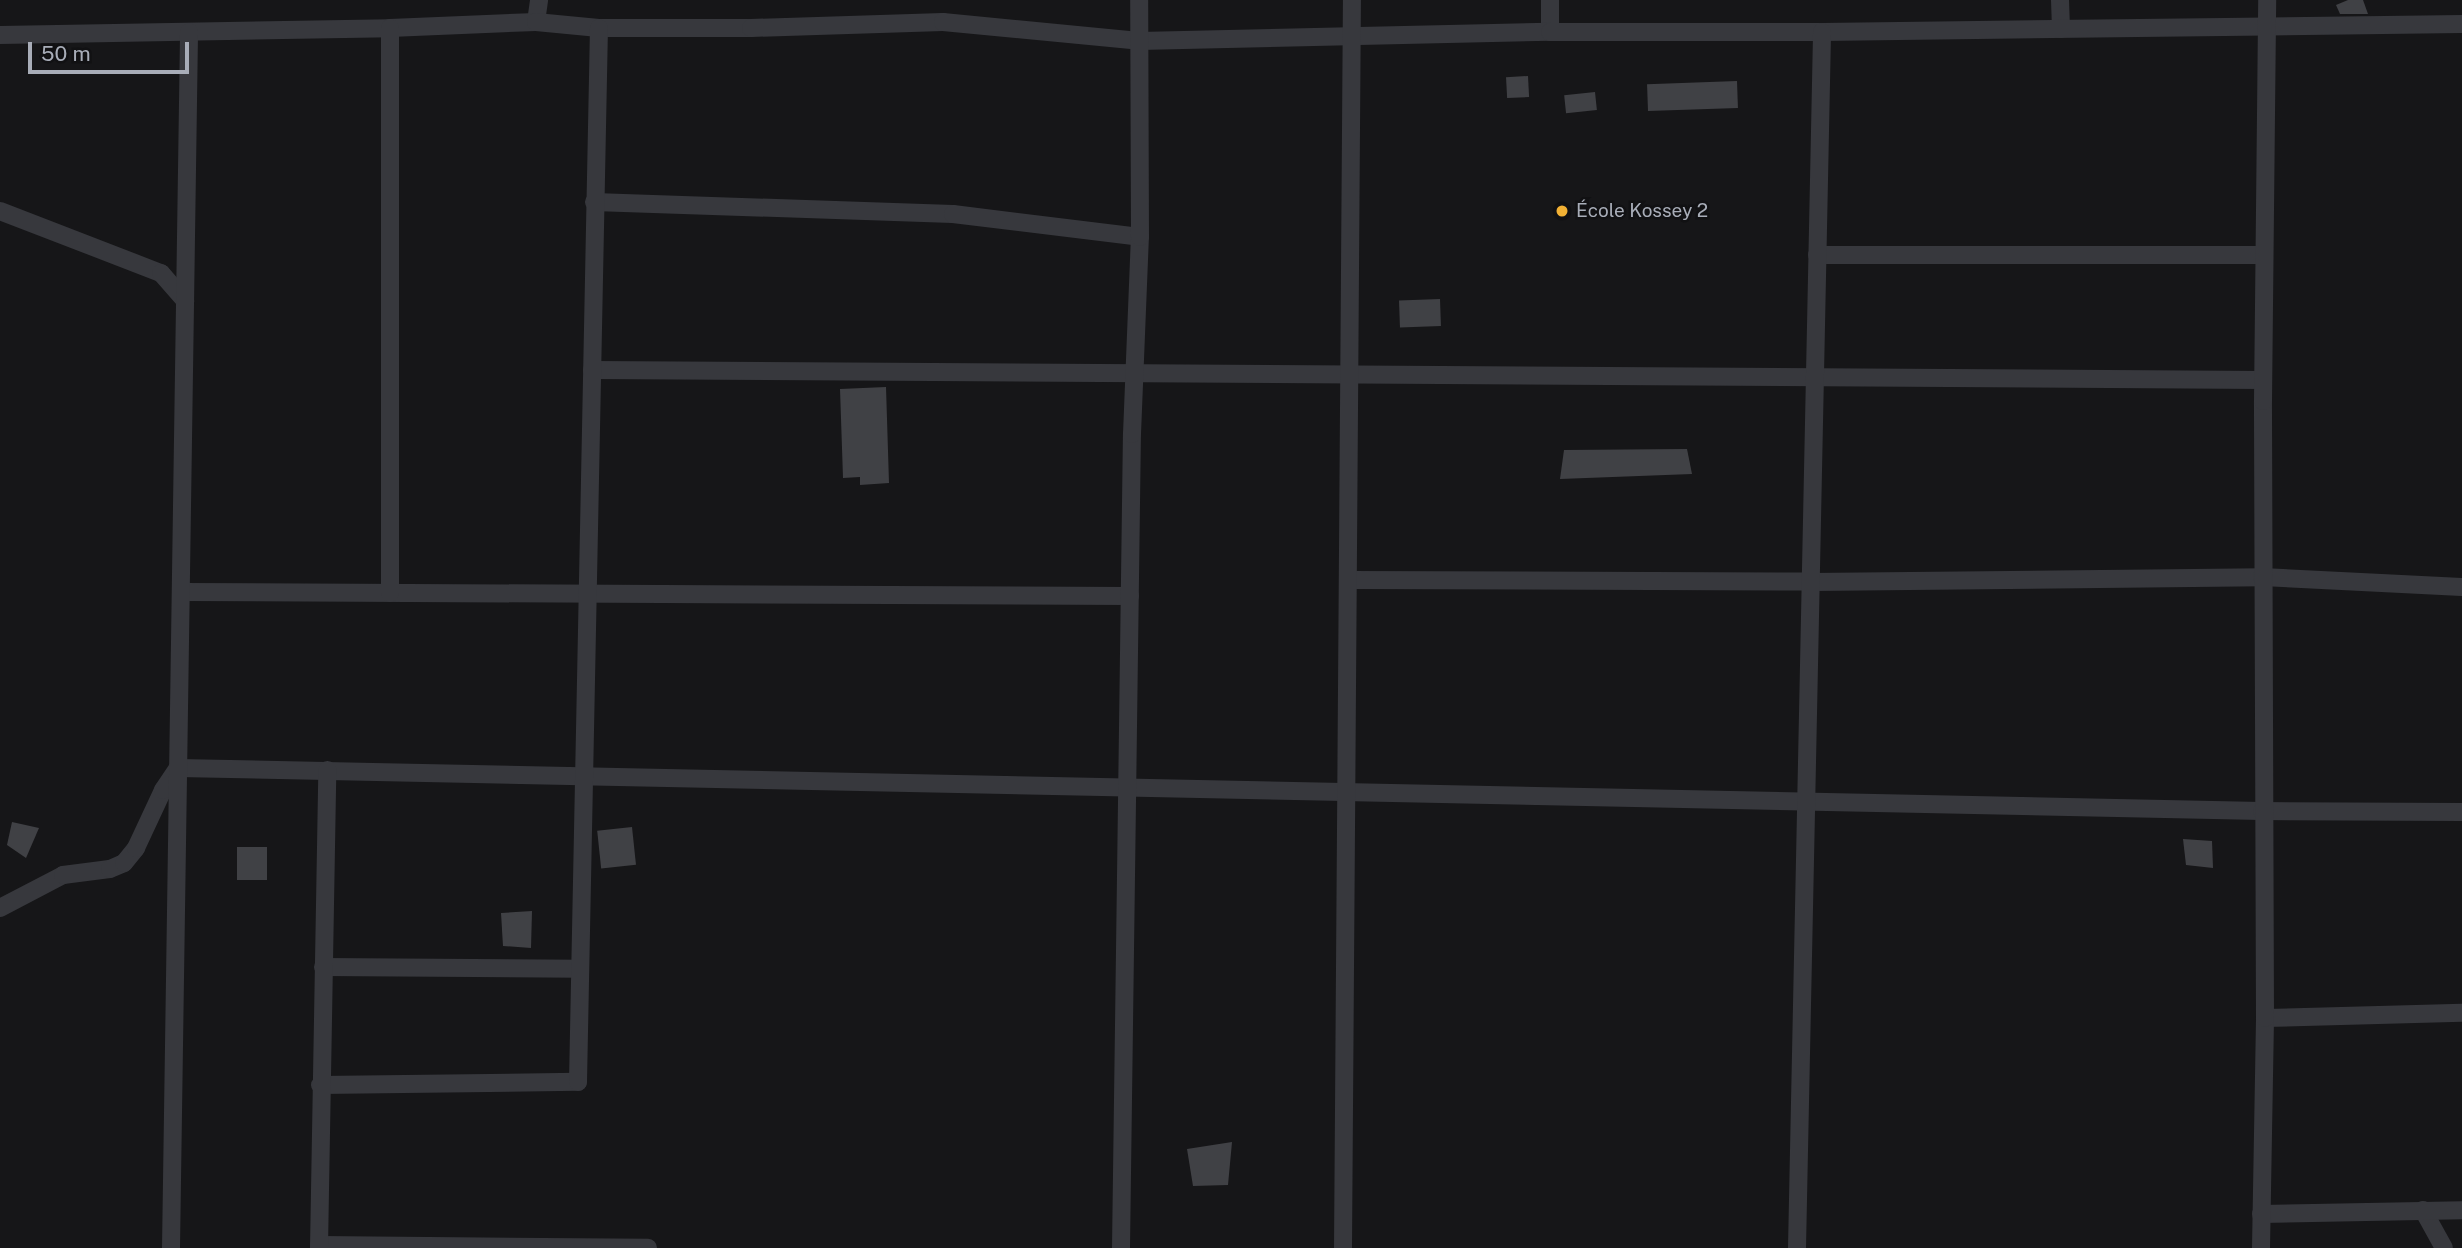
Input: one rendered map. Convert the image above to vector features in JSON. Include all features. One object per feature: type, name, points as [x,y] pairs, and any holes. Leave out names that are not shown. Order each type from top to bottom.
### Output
[{"type":"street","points":[[536,22],[539,0]]},
{"type":"street","points":[[1121,1248],[1133,373],[1140,237],[1139,0]]},
{"type":"street","points":[[1343,1248],[1352,0]]},
{"type":"street","points":[[1550,0],[1550,32]]},
{"type":"street","points":[[2060,0],[2061,29]]},
{"type":"street","points":[[2261,1248],[2265,1018],[2262,811],[2267,0]]},
{"type":"street","points":[[0,35],[390,29],[536,22],[599,28],[751,28],[943,22],[1139,41],[1550,32],[1822,32],[2462,24]]},
{"type":"street","points":[[320,1085],[578,1082],[599,28]]},
{"type":"street","points":[[390,29],[390,593]]},
{"type":"street","points":[[171,1248],[189,32]]},
{"type":"street","points":[[1797,1248],[1822,32]]},
{"type":"street","points":[[594,202],[953,214],[1140,237]]},
{"type":"street","points":[[0,211],[161,273],[185,301]]},
{"type":"street","points":[[1817,255],[2264,255]]},
{"type":"street","points":[[593,370],[2263,380]]},
{"type":"street","points":[[1348,580],[1811,582],[2263,577],[2462,587]]},
{"type":"street","points":[[181,592],[1130,596]]},
{"type":"street","points":[[178,768],[1127,785],[2262,811],[2462,812]]},
{"type":"street","points":[[0,908],[63,875],[110,869],[124,863],[136,848],[163,790],[178,768]]},
{"type":"street","points":[[327,771],[319,1246],[648,1248]]},
{"type":"street","points":[[323,967],[580,969]]},
{"type":"street","points":[[2265,1018],[2462,1013]]},
{"type":"street","points":[[2423,1210],[2444,1248]]},
{"type":"street","points":[[2261,1214],[2462,1210]]},
{"type":"building","points":[[2348,0],[2363,0],[2368,14],[2340,14],[2336,5]]},
{"type":"building","points":[[1528,76],[1529,97],[1507,98],[1506,77]]},
{"type":"building","points":[[1737,81],[1738,108],[1648,111],[1647,84]]},
{"type":"building","points":[[1595,92],[1597,110],[1566,113],[1564,95]]},
{"type":"building","points":[[1440,299],[1441,326],[1400,327],[1399,300]]},
{"type":"building","points":[[886,387],[889,483],[860,485],[860,477],[843,478],[840,389]]},
{"type":"building","points":[[1687,449],[1692,474],[1560,479],[1564,450]]},
{"type":"building","points":[[12,822],[39,828],[26,858],[7,845]]},
{"type":"building","points":[[632,827],[636,865],[601,868],[597,831]]},
{"type":"building","points":[[2183,839],[2212,841],[2213,868],[2186,865]]},
{"type":"building","points":[[237,847],[267,847],[267,880],[237,880]]},
{"type":"building","points":[[532,911],[531,948],[503,946],[501,913]]},
{"type":"building","points":[[1232,1142],[1228,1185],[1193,1186],[1187,1149]]},
{"type":"place","name":"École Kossey 2","points":[[1562,211]]}]
